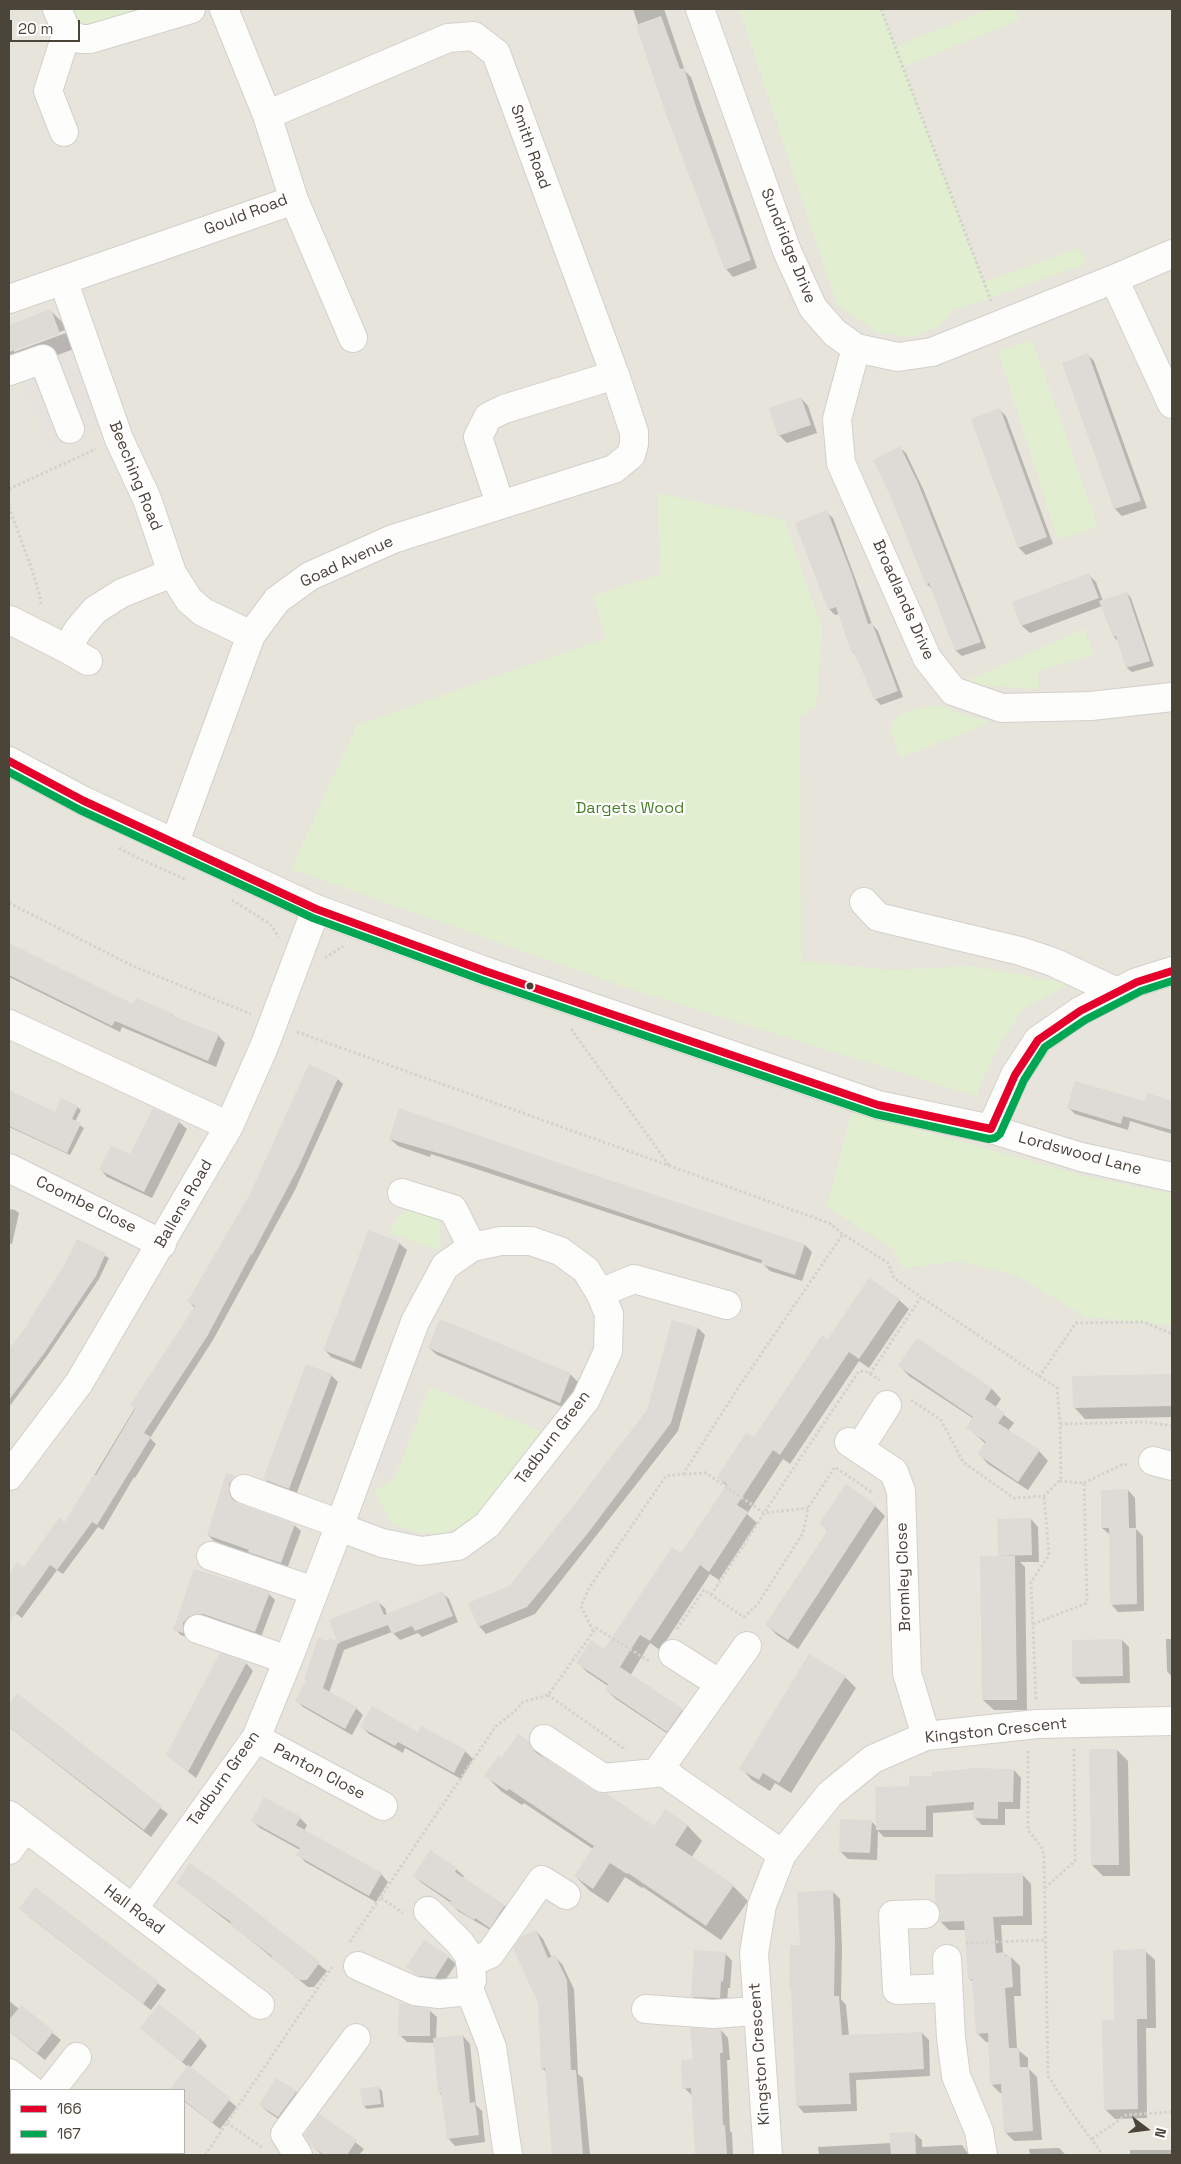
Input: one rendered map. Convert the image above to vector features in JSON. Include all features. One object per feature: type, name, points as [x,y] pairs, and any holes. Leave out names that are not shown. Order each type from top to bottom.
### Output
[{"type":"street","points":[[62,21],[80,39],[90,39],[191,9]]},
{"type":"street","name":"Gould Road","points":[[9,299],[294,200],[267,115],[224,9]]},
{"type":"street","name":"Sundridge Drive","points":[[700,9],[787,250],[813,308],[835,333],[856,348],[898,357],[932,352],[1172,254]]},
{"type":"street","points":[[62,21],[48,91],[64,132]]},
{"type":"street","name":"Smith Road","points":[[267,115],[448,38],[474,36],[496,53],[615,375],[634,432],[634,444],[631,455],[614,469]]},
{"type":"street","points":[[294,200],[352,338]]},
{"type":"street","points":[[1114,279],[1172,404]]},
{"type":"street","name":"Beeching Road","points":[[63,280],[119,439],[147,499],[172,573],[189,600],[203,612],[251,635]]},
{"type":"street","name":"Broadlands Drive","points":[[856,348],[837,419],[841,463],[927,658],[953,691],[1002,708],[1091,706],[1172,697]]},
{"type":"street","points":[[9,371],[44,359],[70,429]]},
{"type":"street","points":[[500,504],[478,436],[488,417],[504,409],[615,375]]},
{"type":"street","name":"Goad Avenue","points":[[175,842],[251,635],[277,600],[310,576],[394,539],[614,469]]},
{"type":"street","points":[[10,620],[77,655],[78,630],[94,610],[122,593],[172,573]]},
{"type":"street","name":"Lordswood Lane","points":[[9,761],[84,801],[316,909],[484,971],[878,1105],[991,1129],[1081,1158],[1172,1177]]},
{"type":"street","points":[[864,902],[878,917],[1020,951],[1053,962],[1117,992]]},
{"type":"street","name":"Ballens Road","points":[[9,1476],[78,1384],[162,1244],[229,1126],[273,1023],[316,909]]},
{"type":"street","points":[[991,1129],[1015,1075],[1038,1040],[1080,1011],[1137,982],[1172,971]]},
{"type":"street","points":[[9,1024],[229,1126]]},
{"type":"street","name":"Coombe Close","points":[[9,1168],[162,1244]]},
{"type":"street","points":[[402,1193],[453,1209],[472,1248]]},
{"type":"street","name":"Tadburn Green","points":[[133,1909],[256,1738],[340,1526],[415,1322],[445,1266],[472,1248],[500,1240],[531,1241],[560,1251],[586,1270],[600,1293],[609,1314],[608,1351],[586,1399],[487,1525],[458,1546],[421,1551],[382,1543],[340,1526]]},
{"type":"street","points":[[600,1293],[634,1279],[727,1305]]},
{"type":"street","name":"Bromley Close","points":[[893,1395],[854,1445],[894,1472],[901,1491],[907,1673],[926,1736]]},
{"type":"street","points":[[244,1489],[340,1526]]},
{"type":"street","points":[[211,1556],[314,1591]]},
{"type":"street","points":[[198,1629],[288,1660]]},
{"type":"street","points":[[663,1770],[747,1646]]},
{"type":"street","points":[[673,1654],[720,1684]]},
{"type":"street","name":"Kingston Crescent","points":[[768,2155],[756,2011],[755,1943],[762,1905],[782,1854],[830,1794],[873,1759],[926,1736],[1032,1725],[1172,1721]]},
{"type":"street","name":"Panton Close","points":[[256,1738],[383,1806]]},
{"type":"street","points":[[544,1739],[603,1778],[663,1770],[782,1854]]},
{"type":"street","points":[[9,1850],[17,1822]]},
{"type":"street","name":"Hall Road","points":[[17,1822],[260,2004]]},
{"type":"street","points":[[470,1963],[490,1954],[542,1880],[566,1895]]},
{"type":"street","points":[[428,1911],[460,1943],[470,1958],[472,1980],[470,1991],[492,2047],[508,2155]]},
{"type":"street","points":[[925,1914],[893,1916],[896,1990],[948,1988]]},
{"type":"street","points":[[947,1959],[951,2038],[956,2076],[979,2131],[983,2155]]},
{"type":"street","points":[[358,1966],[415,1991],[439,1994],[470,1991]]},
{"type":"street","points":[[646,2010],[713,2014],[756,2011]]},
{"type":"street","points":[[298,2155],[285,2134],[356,2038]]},
{"type":"street","points":[[52,2089],[77,2057]]},
{"type":"street","points":[[9,2073],[30,2089]]},
{"type":"path","points":[[881,9],[1000,325]]},
{"type":"path","points":[[9,489],[119,439]]},
{"type":"path","points":[[9,507],[40,596],[41,608],[35,633]]},
{"type":"path","points":[[9,903],[136,967],[273,1023],[829,1223],[842,1234],[888,1263],[894,1278],[921,1298],[1056,1388],[1060,1424],[1059,1481],[1044,1496],[1014,1498],[963,1462],[941,1420],[893,1395],[870,1374],[859,1371],[711,1595]]},
{"type":"path","points":[[573,1030],[669,1165]]},
{"type":"path","points":[[683,1474],[740,1385],[842,1234]]},
{"type":"path","points":[[870,1374],[921,1298]]},
{"type":"path","points":[[1039,1377],[1076,1323],[1144,1322],[1172,1334]]},
{"type":"path","points":[[1060,1424],[1145,1422],[1172,1426]]},
{"type":"path","points":[[1059,1481],[1084,1482],[1124,1464],[1148,1472],[1163,1463]]},
{"type":"path","points":[[593,1632],[581,1606],[583,1597],[666,1476],[706,1473],[764,1513],[808,1508]]},
{"type":"path","points":[[1033,1624],[1087,1603],[1084,1482]]},
{"type":"path","points":[[1044,1496],[1050,1555],[1031,1582],[1033,1624],[1032,1725],[1028,1830],[1042,1848],[1044,1856],[1048,2076],[1069,2110],[1103,2155]]},
{"type":"path","points":[[548,1695],[648,1766],[663,1770]]},
{"type":"path","points":[[1045,1888],[1075,1861],[1074,1723]]},
{"type":"path","points":[[947,1959],[946,1944],[1045,1940]]},
{"type":"path","points":[[1092,2139],[1126,2115],[1172,2112]]},
{"type":"path","points":[[227,2123],[266,2151]]},
{"type":"shaded area","points":[[9,9],[1172,9],[1172,2155],[9,2155]]},
{"type":"shaded area","points":[[67,338],[99,425],[51,448],[21,379],[9,385],[9,360]]},
{"type":"shaded area","points":[[403,1387],[421,1393],[390,1476],[372,1469]]},
{"type":"green space","points":[[64,9],[154,9],[78,34]]},
{"type":"green space","points":[[739,9],[882,9],[896,46],[990,9],[1015,9],[1019,20],[904,67],[984,282],[1079,248],[1086,264],[952,311],[939,327],[912,337],[878,333],[837,305]]},
{"type":"green space","points":[[1032,340],[1098,527],[1058,540],[998,351]]},
{"type":"green space","name":"Dargets Wood","points":[[657,493],[784,520],[822,628],[816,708],[800,716],[801,961],[892,970],[972,966],[1070,984],[1022,1010],[994,1055],[976,1096],[627,988],[291,869],[357,725],[606,638],[593,596],[661,574]]},
{"type":"green space","points":[[1084,629],[1094,655],[1038,671],[1039,689],[960,684]]},
{"type":"green space","points":[[938,705],[957,713],[991,722],[900,758],[891,731],[893,720],[908,711]]},
{"type":"green space","points":[[852,1111],[1084,1176],[1172,1194],[1172,1325],[1086,1317],[1015,1275],[957,1261],[903,1268],[893,1249],[827,1207]]},
{"type":"green space","points":[[417,1209],[441,1216],[439,1223],[440,1248],[438,1250],[389,1233],[399,1216],[409,1210]]},
{"type":"green space","points":[[430,1387],[541,1431],[476,1515],[464,1526],[439,1535],[416,1532],[392,1524],[374,1491],[395,1479]]},
{"type":"building","points":[[661,16],[680,69],[684,68],[696,107],[751,260],[725,270],[667,117],[636,25]]},
{"type":"building","points":[[51,309],[60,334],[9,352],[9,325]]},
{"type":"building","points":[[1088,353],[1141,501],[1114,509],[1062,363]]},
{"type":"building","points":[[801,397],[811,425],[778,436],[769,408]]},
{"type":"building","points":[[1000,408],[1047,537],[1018,548],[971,419]]},
{"type":"building","points":[[900,446],[918,483],[981,642],[955,651],[929,583],[926,585],[890,495],[873,460]]},
{"type":"building","points":[[827,510],[851,572],[868,624],[872,623],[898,691],[874,700],[853,651],[851,652],[836,607],[828,610],[795,523]]},
{"type":"building","points":[[1089,573],[1099,598],[1021,626],[1012,602]]},
{"type":"building","points":[[1127,592],[1150,661],[1126,668],[1116,636],[1113,637],[1099,601]]},
{"type":"building","points":[[9,943],[133,1004],[136,998],[174,1014],[173,1016],[219,1034],[208,1061],[115,1021],[112,1026],[9,975]]},
{"type":"building","points":[[309,1064],[338,1078],[299,1166],[252,1255],[208,1335],[144,1433],[151,1437],[97,1525],[92,1522],[57,1570],[50,1565],[9,1623],[9,1574],[17,1562],[24,1567],[59,1518],[65,1522],[94,1474],[96,1475],[135,1409],[130,1405],[195,1306],[187,1302],[250,1194]]},
{"type":"building","points":[[1075,1081],[1144,1101],[1147,1093],[1172,1101],[1172,1130],[1123,1116],[1121,1124],[1067,1108]]},
{"type":"building","points":[[9,1090],[55,1112],[61,1098],[78,1106],[72,1119],[81,1123],[67,1153],[9,1126]]},
{"type":"building","points":[[153,1108],[180,1120],[144,1192],[99,1170],[111,1145],[130,1154]]},
{"type":"building","points":[[399,1108],[597,1176],[805,1244],[795,1275],[761,1264],[762,1260],[476,1164],[389,1139]]},
{"type":"building","points":[[368,1230],[400,1242],[354,1362],[323,1350]]},
{"type":"building","points":[[77,1239],[106,1253],[96,1276],[45,1352],[9,1400],[9,1349],[29,1323],[64,1266]]},
{"type":"building","points":[[869,1278],[900,1299],[859,1359],[849,1352],[780,1455],[773,1450],[737,1505],[748,1512],[709,1572],[700,1565],[650,1641],[640,1635],[620,1667],[683,1709],[667,1732],[605,1690],[608,1684],[576,1663],[591,1640],[604,1649],[672,1547],[681,1553],[727,1484],[717,1477],[746,1433],[754,1437],[822,1335],[828,1339]]},
{"type":"building","points":[[440,1319],[571,1373],[560,1403],[428,1348]]},
{"type":"building","points":[[672,1320],[698,1327],[671,1423],[588,1533],[527,1607],[478,1627],[468,1603],[509,1586],[647,1410]]},
{"type":"building","points":[[917,1338],[992,1388],[985,1399],[1005,1413],[998,1423],[1040,1450],[1018,1482],[977,1454],[986,1442],[966,1428],[973,1417],[898,1366]]},
{"type":"building","points":[[306,1364],[332,1374],[289,1489],[263,1479]]},
{"type":"building","points":[[1172,1374],[1172,1406],[1073,1408],[1072,1376]]},
{"type":"building","points":[[226,1473],[236,1476],[229,1484],[229,1492],[232,1499],[239,1504],[295,1524],[281,1563],[207,1535]]},
{"type":"building","points":[[846,1484],[876,1505],[788,1640],[765,1625],[828,1530],[819,1524]]},
{"type":"building","points":[[1128,1489],[1129,1528],[1136,1528],[1137,1604],[1110,1605],[1109,1528],[1101,1528],[1101,1490]]},
{"type":"building","points":[[1031,1518],[1032,1555],[998,1556],[997,1519]]},
{"type":"building","points":[[980,1556],[1015,1556],[1017,1700],[982,1700]]},
{"type":"building","points":[[194,1569],[270,1592],[255,1632],[203,1614],[188,1617],[183,1623],[183,1633],[173,1630]]},
{"type":"building","points":[[443,1591],[453,1616],[415,1631],[412,1626],[392,1634],[388,1625],[338,1643],[323,1688],[357,1707],[345,1729],[295,1701],[306,1681],[304,1680],[318,1638],[328,1641],[329,1638],[337,1641],[329,1620],[378,1600],[384,1615]]},
{"type":"building","points":[[1122,1639],[1123,1676],[1072,1677],[1072,1640]]},
{"type":"building","points":[[220,1653],[247,1662],[188,1772],[166,1755]]},
{"type":"building","points":[[809,1654],[846,1676],[779,1783],[763,1773],[759,1780],[739,1769]]},
{"type":"building","points":[[17,1693],[162,1806],[144,1830],[9,1727],[9,1705]]},
{"type":"building","points":[[372,1706],[418,1732],[421,1726],[466,1750],[454,1773],[398,1742],[395,1746],[360,1727]]},
{"type":"building","points":[[518,1734],[529,1741],[535,1752],[594,1791],[606,1793],[654,1826],[665,1809],[688,1825],[675,1845],[734,1885],[706,1926],[628,1873],[610,1863],[593,1889],[574,1876],[594,1846],[509,1789],[507,1791],[484,1776],[499,1755],[502,1757]]},
{"type":"building","points":[[1089,1749],[1117,1749],[1119,1865],[1091,1865]]},
{"type":"building","points":[[975,1768],[1014,1769],[1013,1802],[998,1802],[998,1819],[973,1818],[974,1802],[926,1806],[926,1830],[876,1830],[875,1787],[909,1786],[909,1776],[932,1776],[932,1772]]},
{"type":"building","points":[[264,1797],[301,1817],[296,1825],[382,1873],[369,1896],[296,1855],[300,1848],[251,1821]]},
{"type":"building","points":[[840,1819],[872,1820],[870,1853],[839,1852]]},
{"type":"building","points":[[430,1850],[457,1868],[455,1872],[505,1905],[490,1928],[449,1904],[451,1901],[413,1876]]},
{"type":"building","points":[[190,1863],[236,1896],[320,1962],[307,1980],[300,1980],[271,1958],[272,1956],[229,1924],[231,1922],[176,1883]]},
{"type":"building","points":[[1023,1873],[1023,1916],[993,1917],[996,1953],[1005,1952],[1005,1956],[1011,1956],[1013,1987],[1005,1988],[1009,2048],[1019,2048],[1020,2067],[1029,2067],[1033,2131],[1004,2133],[1001,2084],[990,2085],[988,2033],[976,2034],[972,1979],[968,1979],[964,1921],[938,1922],[941,1913],[935,1903],[935,1874]]},
{"type":"building","points":[[35,1887],[159,1982],[143,2004],[19,1909]]},
{"type":"building","points":[[833,1890],[835,1940],[834,1996],[839,1996],[842,2035],[922,2032],[924,2069],[849,2073],[851,2104],[796,2106],[791,1987],[789,1987],[790,1945],[800,1945],[797,1892]]},
{"type":"building","points":[[536,1930],[548,1958],[555,1955],[567,1980],[571,2070],[576,2070],[583,2155],[552,2155],[545,2068],[541,2069],[538,2003],[513,1948],[522,1936]]},
{"type":"building","points":[[424,1940],[449,1956],[435,1978],[419,1976],[406,1967]]},
{"type":"building","points":[[1146,1949],[1147,2019],[1137,2019],[1138,2109],[1104,2110],[1102,2020],[1114,2020],[1113,1950]]},
{"type":"building","points":[[694,1950],[726,1952],[720,1998],[691,1997]]},
{"type":"building","points":[[399,2003],[430,2009],[430,2036],[398,2036]]},
{"type":"building","points":[[159,2004],[201,2037],[182,2062],[140,2028]]},
{"type":"building","points":[[21,2005],[54,2031],[37,2053],[9,2031],[9,2020]]},
{"type":"building","points":[[690,2028],[721,2029],[723,2125],[725,2125],[727,2155],[695,2155],[691,2088],[682,2089],[681,2060],[693,2059]]},
{"type":"building","points":[[463,2035],[470,2103],[475,2102],[479,2135],[447,2139],[441,2093],[438,2093],[433,2038]]},
{"type":"building","points":[[188,2065],[231,2098],[212,2123],[185,2101],[185,2089],[170,2089]]},
{"type":"building","points":[[276,2078],[297,2091],[278,2117],[259,2105]]},
{"type":"building","points":[[379,2086],[381,2104],[363,2106],[360,2089]]},
{"type":"building","points":[[319,2114],[357,2140],[347,2155],[324,2155],[311,2146],[304,2135]]},
{"type":"building","points":[[915,2132],[916,2155],[891,2155],[889,2133]]},
{"type":"transit line","name":"166","points":[[9,761],[84,801],[316,909],[485,971],[878,1105],[991,1129],[1015,1075],[1038,1040],[1080,1011],[1137,982],[1172,971]]},
{"type":"transit line","name":"167","points":[[9,772],[80,810],[313,918],[482,980],[875,1114],[989,1139],[995,1138],[1000,1134],[1024,1080],[1045,1047],[1085,1020],[1141,991],[1172,981]]}]
